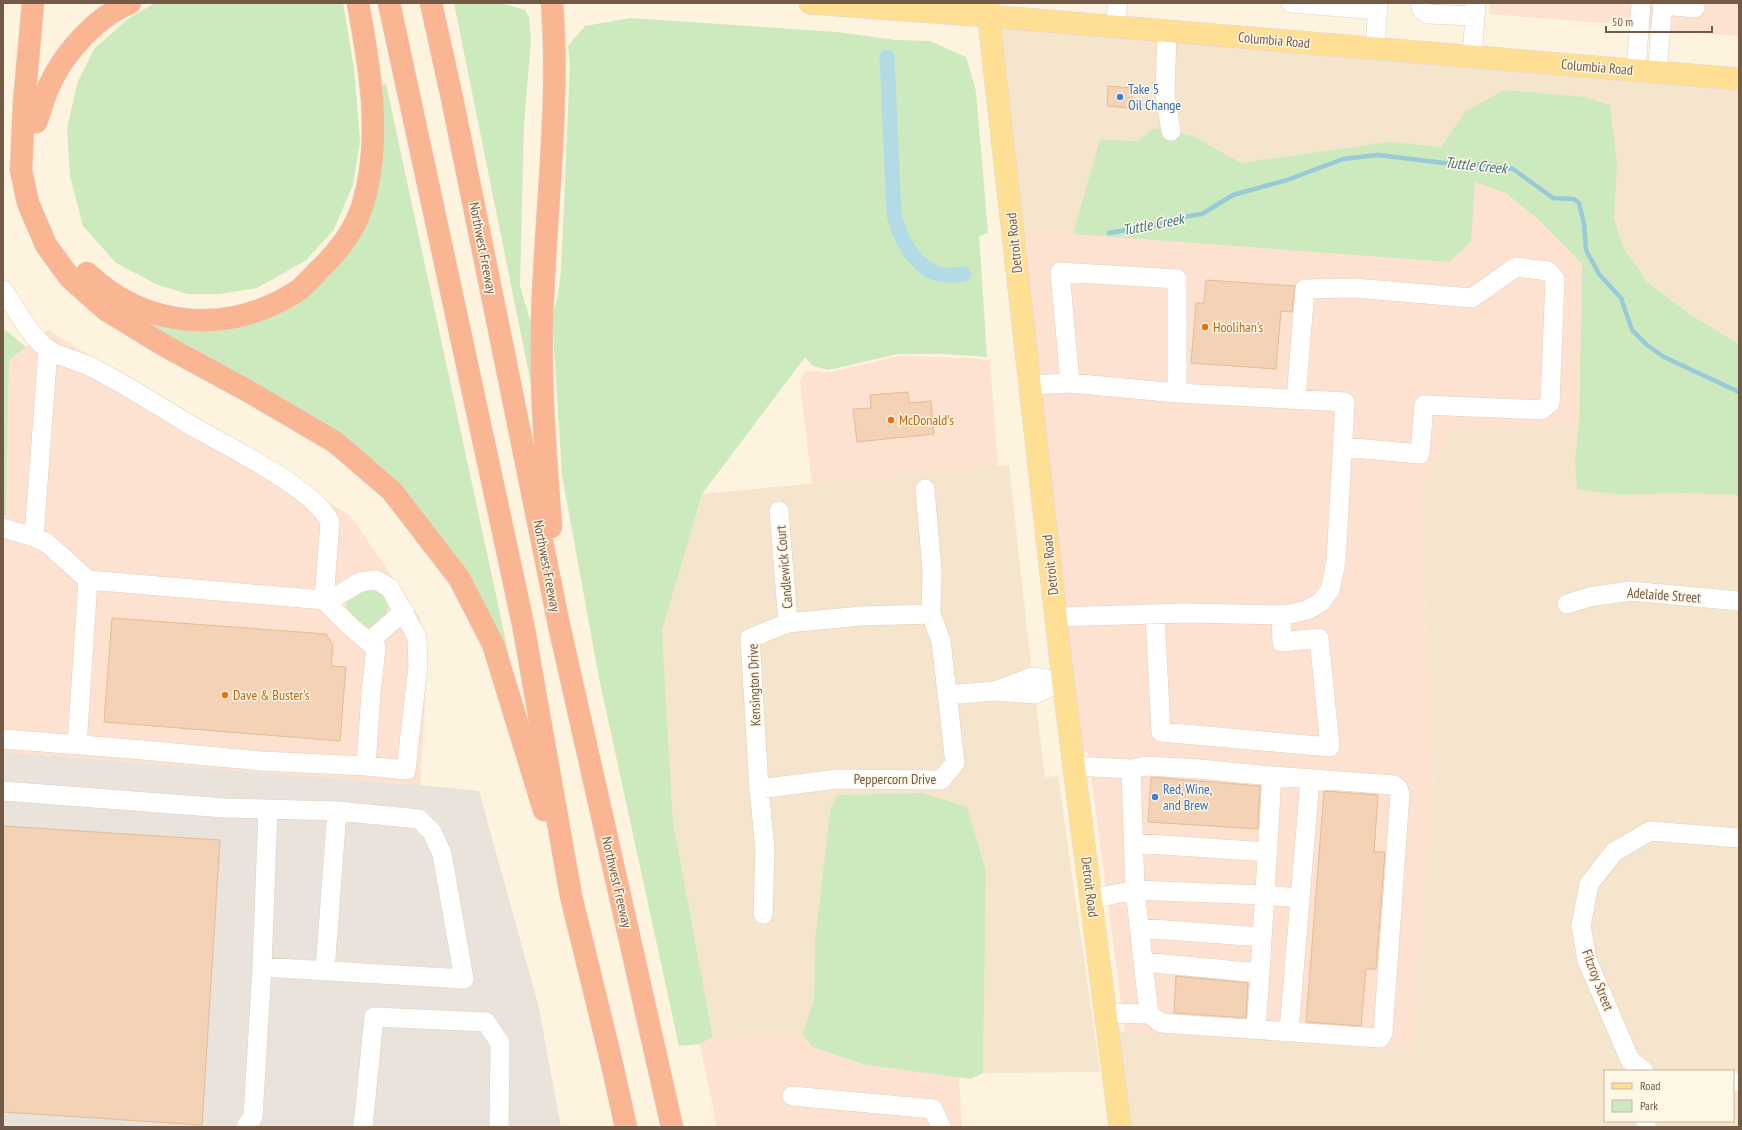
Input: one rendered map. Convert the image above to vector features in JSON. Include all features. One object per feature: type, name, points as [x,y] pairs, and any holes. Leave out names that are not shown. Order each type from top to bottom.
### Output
[{"type":"highway","points":[[33,3],[24,103],[21,170],[28,203],[46,245],[70,278],[106,310],[167,347],[248,391],[334,442],[392,491],[459,578],[493,644],[571,896],[626,1127]]},
{"type":"highway","points":[[47,3],[36,122],[36,168],[42,199],[61,241],[77,264],[102,288],[135,306],[170,318],[204,321],[238,317],[271,306],[298,291],[328,262],[346,240],[362,208],[371,169],[373,128],[371,87],[358,3]]},
{"type":"highway","points":[[36,122],[50,84],[63,61],[80,39],[98,23],[130,3]]},
{"type":"highway","points":[[389,3],[523,624],[571,896]]},
{"type":"highway","name":"Northwest Freeway","points":[[431,3],[454,106],[559,625],[672,1127]]},
{"type":"highway","points":[[552,3],[554,37],[554,94],[542,320],[542,361],[548,482],[559,625]]},
{"type":"main road","name":"Columbia Road","points":[[810,3],[988,10],[1115,27],[1739,79]]},
{"type":"main road","name":"Detroit Road","points":[[988,10],[1063,681],[1120,1127]]},
{"type":"street","points":[[1115,27],[1118,3]]},
{"type":"street","points":[[1291,3],[1378,7],[1375,48]]},
{"type":"street","points":[[1420,3],[1422,10],[1428,14],[1476,9],[1472,57]]},
{"type":"street","points":[[1642,3],[1646,71]]},
{"type":"street","points":[[1646,71],[1662,4],[1695,8]]},
{"type":"street","points":[[1167,31],[1165,94],[1171,131]]},
{"type":"street","points":[[1296,399],[1305,289],[1355,288],[1472,298],[1516,267],[1548,271],[1555,279],[1550,403],[1541,410],[1424,405],[1420,454],[1343,448]]},
{"type":"street","points":[[1070,383],[1060,272],[1177,279],[1176,393]]},
{"type":"street","points":[[3,290],[31,333],[48,349],[90,366],[259,464],[289,483],[317,505],[326,515],[330,522],[324,600],[352,628],[376,648],[366,766]]},
{"type":"street","points":[[34,536],[48,349]]},
{"type":"street","points":[[1030,385],[1070,383],[1176,393],[1345,402],[1336,562],[1330,590],[1321,602],[1307,610],[1281,614],[1155,614],[1056,617]]},
{"type":"street","name":"Peppercorn Drive","points":[[759,789],[838,779],[941,780],[955,762],[941,641],[931,614],[932,570],[925,489]]},
{"type":"street","name":"Candlewick Court","points":[[779,511],[788,623]]},
{"type":"street","points":[[3,528],[34,536],[47,543],[88,580],[324,600],[335,597],[360,582],[376,580],[390,588],[417,637],[418,666],[406,770],[366,766],[261,761],[3,739]]},
{"type":"street","points":[[77,745],[88,580]]},
{"type":"street","name":"Adelaide Street","points":[[1567,604],[1589,597],[1630,591],[1739,601]]},
{"type":"street","points":[[369,642],[404,611]]},
{"type":"street","name":"Kensington Drive","points":[[763,914],[765,849],[759,789],[750,638],[788,623],[861,616],[931,614]]},
{"type":"street","points":[[1155,614],[1161,732],[1330,748],[1319,638],[1282,642],[1281,614]]},
{"type":"street","points":[[948,695],[995,692],[1035,694],[1063,681]]},
{"type":"street","points":[[1074,766],[1131,769],[1147,766],[1199,769],[1394,785],[1398,788],[1400,794],[1383,1034],[1380,1038],[1161,1023],[1149,1014],[1106,1013]]},
{"type":"street","points":[[1131,769],[1135,890],[1149,1014]]},
{"type":"street","points":[[1256,1029],[1272,776]]},
{"type":"street","points":[[1289,1031],[1310,779]]},
{"type":"street","points":[[3,791],[226,808],[337,811],[419,819],[432,832],[442,854],[464,979],[262,967]]},
{"type":"street","points":[[246,1127],[253,1118],[262,967],[268,809]]},
{"type":"street","points":[[325,970],[337,811]]},
{"type":"street","name":"Fitzroy Street","points":[[1643,1070],[1630,1060],[1587,960],[1581,926],[1589,884],[1614,852],[1650,831],[1739,838]]},
{"type":"street","points":[[1133,843],[1268,852]]},
{"type":"street","points":[[1091,899],[1135,890],[1264,895],[1299,898]]},
{"type":"street","points":[[1139,928],[1262,937]]},
{"type":"street","points":[[1143,962],[1260,973]]},
{"type":"street","points":[[363,1127],[374,1017],[486,1022],[500,1043],[499,1127]]},
{"type":"street","points":[[792,1096],[933,1109],[941,1127]]},
{"type":"shaded area","points":[[1490,3],[1739,3],[1739,36],[1670,31],[1628,25],[1489,14]]},
{"type":"shaded area","points":[[988,16],[1739,79],[1739,1127],[1120,1127],[1117,1031],[1413,1051],[1434,774],[1420,497],[1451,427],[1578,427],[1585,171],[1449,262],[1012,229]]},
{"type":"shaded area","points":[[1471,164],[1585,170],[1579,427],[1451,427],[1420,497],[1434,774],[1413,1051],[1125,1032],[1088,753],[1071,746],[1012,229],[1448,262]]},
{"type":"shaded area","points":[[48,330],[351,516],[421,619],[427,675],[420,785],[3,752],[3,515],[6,516],[9,360]]},
{"type":"shaded area","points":[[899,356],[990,360],[998,467],[812,484],[800,382],[805,371],[830,372]]},
{"type":"shaded area","points":[[1009,465],[1045,777],[1058,776],[1100,1072],[983,1073],[986,871],[837,795],[830,811],[815,940],[814,1000],[802,1035],[713,1037],[673,822],[662,631],[702,494]]},
{"type":"shaded area","points":[[3,752],[479,791],[538,1004],[561,1127],[3,1127]]},
{"type":"shaded area","points":[[802,1035],[812,1047],[866,1065],[959,1077],[962,1127],[717,1127],[700,1044],[713,1037]]},
{"type":"green space","points":[[155,3],[343,3],[354,69],[360,141],[353,185],[333,231],[305,261],[257,288],[219,294],[188,294],[158,285],[116,263],[83,226],[70,176],[67,128],[78,81],[94,49],[129,18]]},
{"type":"green space","points":[[454,3],[501,3],[525,10],[529,17],[531,40],[524,124],[520,286],[530,320],[532,361],[536,380],[531,384]]},
{"type":"green space","points":[[630,18],[837,32],[896,40],[930,41],[966,57],[976,91],[988,233],[979,236],[987,357],[946,354],[898,354],[828,370],[813,366],[805,357],[702,494],[662,631],[673,822],[713,1037],[700,1044],[679,1046],[599,678],[562,475],[552,317],[558,295],[561,272],[570,65],[568,46],[585,26]]},
{"type":"green space","points":[[386,84],[511,665],[504,665],[403,494],[136,321],[306,296],[371,201],[380,86]]},
{"type":"green space","points":[[1504,90],[1584,97],[1610,105],[1617,164],[1614,218],[1623,247],[1647,282],[1689,314],[1739,344],[1739,495],[1684,493],[1621,495],[1577,489],[1575,458],[1579,427],[1582,264],[1539,220],[1506,193],[1475,182],[1471,242],[1449,262],[1073,234],[1100,140],[1137,141],[1155,128],[1193,136],[1241,163],[1389,142],[1441,147],[1465,112]]},
{"type":"green space","points":[[3,328],[26,347],[9,360],[6,516],[3,515]]},
{"type":"green space","points":[[366,588],[379,590],[388,602],[386,616],[373,630],[362,629],[346,610],[347,600]]},
{"type":"green space","points":[[922,793],[967,807],[986,871],[983,1073],[971,1079],[866,1065],[812,1047],[802,1035],[814,1000],[815,940],[830,811],[837,795]]},
{"type":"building","name":"Take 5 Oil Change","points":[[1108,86],[1133,88],[1131,108],[1107,106]]},
{"type":"building","points":[[1206,280],[1295,286],[1292,312],[1281,311],[1276,369],[1191,363],[1196,303],[1204,303]]},
{"type":"building","points":[[908,392],[909,403],[931,401],[934,434],[857,442],[853,409],[871,408],[870,395]]},
{"type":"building","name":"Dave & Buster's","points":[[112,618],[326,634],[333,645],[331,666],[346,667],[340,741],[104,722]]},
{"type":"building","points":[[1151,777],[1260,786],[1258,829],[1148,822]]},
{"type":"building","points":[[1324,791],[1378,795],[1374,852],[1385,852],[1376,969],[1366,969],[1361,1026],[1306,1022]]},
{"type":"building","points":[[3,826],[220,840],[202,1125],[3,1112]]},
{"type":"building","points":[[1176,976],[1248,983],[1246,1018],[1174,1013]]},
{"type":"waterway","name":"Tuttle Creek","points":[[887,57],[894,214],[896,223],[909,250],[922,265],[939,274],[964,274]]},
{"type":"waterway","name":"Tuttle Creek","points":[[1109,233],[1156,225],[1183,217],[1202,214],[1233,195],[1287,180],[1343,159],[1378,155],[1444,163],[1494,165],[1513,169],[1553,198],[1574,199],[1579,203],[1584,224],[1586,250],[1599,274],[1621,298],[1632,330],[1647,345],[1664,357],[1739,392]]},
{"type":"place","name":"Take 5 Oil Change","points":[[1120,97]]},
{"type":"place","name":"Hoolihan's","points":[[1205,327]]},
{"type":"place","name":"McDonald's","points":[[891,420]]},
{"type":"place","name":"Dave & Buster's","points":[[225,695]]},
{"type":"place","name":"Red, Wine, and Brew","points":[[1155,797]]}]
